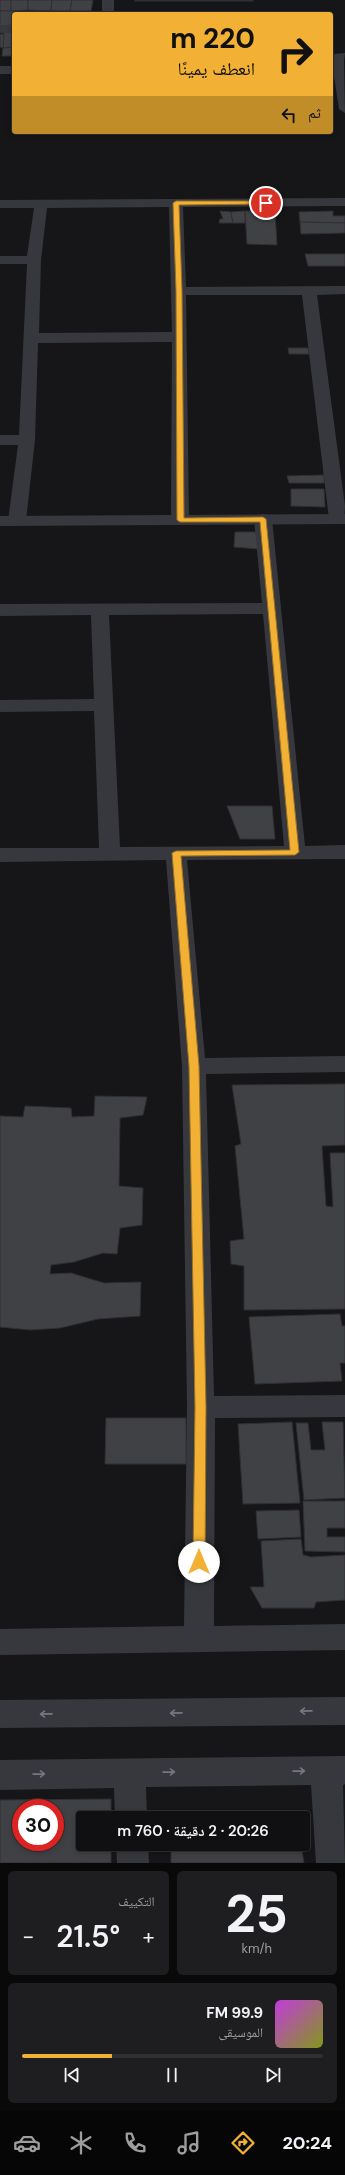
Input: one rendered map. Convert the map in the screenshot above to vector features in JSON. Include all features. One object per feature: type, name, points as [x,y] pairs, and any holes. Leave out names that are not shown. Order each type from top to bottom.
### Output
[{"type":"street","points":[[108,0],[108,12]]},
{"type":"street","points":[[0,29],[12,29]]},
{"type":"street","points":[[345,57],[337,57],[345,109]]},
{"type":"street","points":[[0,70],[12,70]]},
{"type":"street","points":[[0,204],[345,202]]},
{"type":"street","points":[[176,203],[180,337],[180,520]]},
{"type":"street","points":[[41,204],[34,260],[27,440],[9,521],[342,519],[328,438],[309,290]]},
{"type":"street","points":[[0,260],[34,260]]},
{"type":"street","points":[[179,290],[345,290]]},
{"type":"street","points":[[31,338],[180,337]]},
{"type":"street","points":[[328,438],[345,438]]},
{"type":"street","points":[[0,440],[27,440]]},
{"type":"street","points":[[263,519],[295,852]]},
{"type":"street","points":[[0,610],[271,608]]},
{"type":"street","points":[[100,609],[110,855]]},
{"type":"street","points":[[0,706],[104,705]]},
{"type":"street","points":[[0,855],[345,852]]},
{"type":"street","points":[[176,853],[194,1066],[201,1407],[199,1640]]},
{"type":"street","points":[[194,1066],[345,1064]]},
{"type":"street","points":[[201,1407],[345,1406]]},
{"type":"street","points":[[0,1642],[345,1637]]},
{"type":"street","points":[[0,1714],[345,1711]]},
{"type":"street","points":[[0,1775],[336,1770],[332,1863]]},
{"type":"street","points":[[130,1773],[131,1811]]},
{"type":"street","points":[[132,1851],[133,1863]]},
{"type":"building","points":[[0,0],[11,0],[11,11],[0,11]]},
{"type":"building","points":[[11,0],[28,0],[28,10],[11,11]]},
{"type":"building","points":[[28,0],[52,0],[51,11],[28,10]]},
{"type":"building","points":[[52,0],[72,0],[70,11],[51,11]]},
{"type":"building","points":[[72,0],[93,0],[91,11],[70,11]]},
{"type":"building","points":[[253,0],[253,1],[135,1]]},
{"type":"building","points":[[0,11],[20,11],[12,12],[12,25],[0,26]]},
{"type":"building","points":[[30,11],[69,11],[69,12]]},
{"type":"building","points":[[70,11],[91,11],[91,12]]},
{"type":"building","points":[[4,32],[12,32],[12,47],[3,48]]},
{"type":"building","points":[[0,34],[4,34],[3,48],[0,47]]},
{"type":"building","points":[[12,47],[12,56],[2,56],[3,48]]},
{"type":"building","points":[[220,211],[231,212],[233,223],[219,223],[220,219],[223,219]]},
{"type":"building","points":[[245,211],[275,211],[277,245],[247,244]]},
{"type":"building","points":[[245,211],[245,223],[233,223],[231,212]]},
{"type":"building","points":[[333,211],[333,216],[345,216],[345,223],[300,222],[299,212]]},
{"type":"building","points":[[300,222],[345,223],[345,233],[301,234]]},
{"type":"building","points":[[305,254],[345,254],[345,266],[308,266]]},
{"type":"building","points":[[288,348],[308,348],[309,354],[289,354]]},
{"type":"building","points":[[324,475],[324,483],[289,483],[287,476]]},
{"type":"building","points":[[291,489],[324,489],[325,507],[291,506]]},
{"type":"building","points":[[235,532],[257,532],[258,549],[234,547]]},
{"type":"building","points":[[227,806],[272,806],[275,839],[240,839]]},
{"type":"building","points":[[345,1084],[345,1145],[322,1146],[326,1206],[333,1207],[330,1153],[345,1153],[345,1309],[244,1310],[244,1266],[231,1264],[230,1241],[244,1239],[235,1146],[241,1144],[232,1085]]},
{"type":"building","points":[[95,1096],[147,1097],[143,1115],[120,1118],[119,1186],[143,1188],[142,1225],[120,1228],[117,1254],[103,1253],[74,1262],[51,1265],[50,1274],[71,1273],[104,1283],[141,1282],[140,1316],[98,1319],[60,1328],[30,1330],[0,1327],[0,1116],[23,1117],[25,1106],[71,1108],[72,1117],[94,1116]]},
{"type":"building","points":[[340,1314],[342,1326],[345,1326],[345,1363],[340,1363],[342,1381],[255,1384],[249,1317]]},
{"type":"building","points":[[106,1418],[186,1418],[186,1464],[105,1464]]},
{"type":"building","points":[[292,1422],[300,1503],[243,1504],[238,1424]]},
{"type":"building","points":[[322,1422],[343,1422],[345,1498],[304,1500],[296,1423],[308,1423],[311,1450],[325,1450]]},
{"type":"building","points":[[303,1501],[345,1501],[345,1528],[327,1528],[327,1537],[345,1537],[345,1552],[305,1551]]},
{"type":"building","points":[[299,1510],[301,1537],[258,1539],[256,1511]]},
{"type":"building","points":[[301,1539],[303,1555],[311,1557],[345,1555],[345,1600],[316,1602],[314,1608],[262,1608],[250,1587],[264,1587],[261,1541]]},
{"type":"building","points":[[64,1799],[111,1799],[111,1811],[76,1811],[76,1851],[111,1851],[111,1863],[0,1863],[0,1800],[12,1800],[12,1851],[64,1851]]},
{"type":"building","points":[[171,1851],[302,1851],[304,1863],[171,1863]]},
{"type":"route","points":[[199,1562],[201,1407],[194,1066],[176,853],[295,852],[263,519],[180,520],[179,290],[176,203],[266,203]]}]
